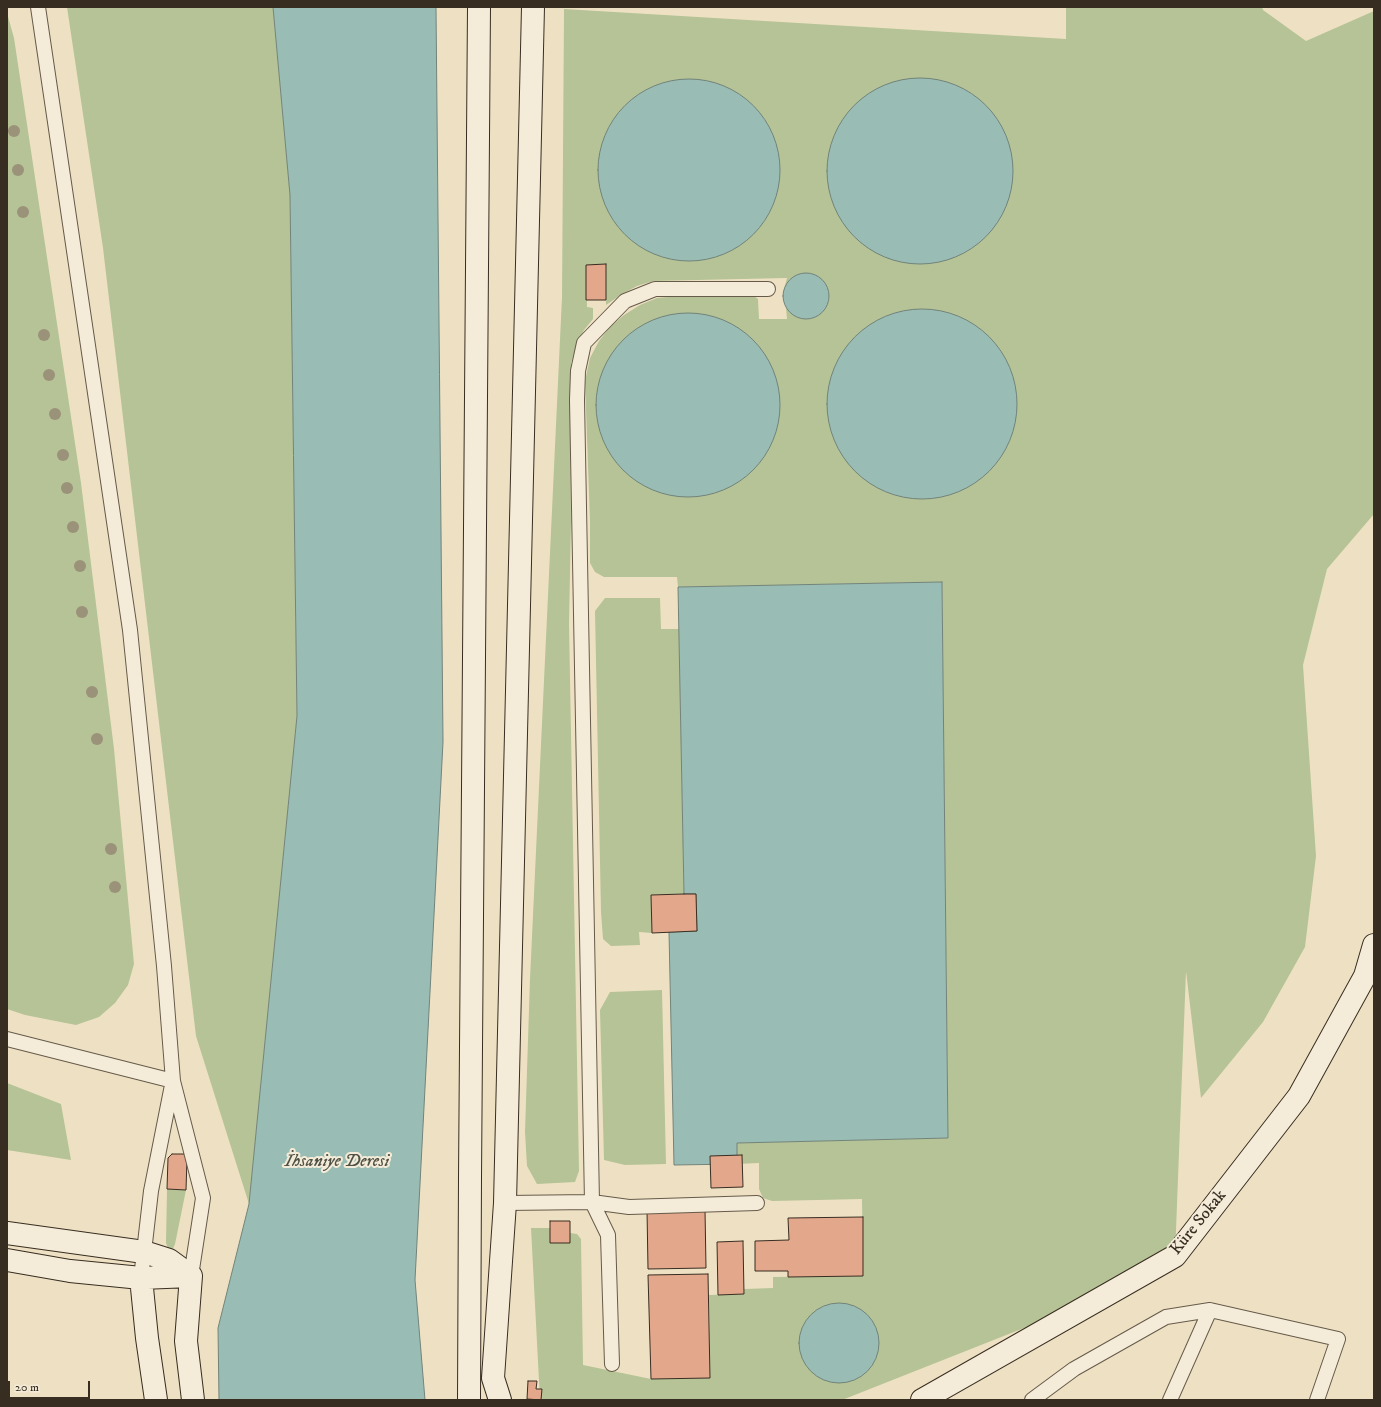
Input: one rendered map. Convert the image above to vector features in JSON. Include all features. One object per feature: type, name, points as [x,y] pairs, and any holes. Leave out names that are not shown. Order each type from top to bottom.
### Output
[{"type":"main road","points":[[469,1400],[479,7]]},
{"type":"main road","points":[[500,1400],[493,1378],[505,1203],[533,7]]},
{"type":"main road","name":"Küre Sokak","points":[[922,1400],[1175,1256],[1299,1096],[1365,976],[1374,945]]},
{"type":"main road","points":[[7,1233],[144,1252],[169,1260],[190,1276]]},
{"type":"main road","points":[[7,1260],[70,1271],[141,1278],[190,1276]]},
{"type":"main road","points":[[190,1276],[186,1341],[193,1400]]},
{"type":"main road","points":[[141,1278],[147,1338],[156,1400]]},
{"type":"lane","points":[[38,7],[130,630],[164,966],[173,1081],[203,1198],[190,1276]]},
{"type":"lane","points":[[612,1364],[608,1235],[592,1202],[577,408],[578,371],[584,344],[625,301],[655,289],[768,289]]},
{"type":"lane","points":[[7,1039],[173,1081]]},
{"type":"lane","points":[[141,1278],[152,1191],[173,1081]]},
{"type":"lane","points":[[505,1203],[592,1202],[630,1207],[757,1203]]},
{"type":"lane","points":[[1032,1400],[1074,1369],[1166,1317],[1210,1310],[1338,1339],[1317,1400]]},
{"type":"lane","points":[[1170,1400],[1210,1310]]},
{"type":"green space","points":[[67,7],[273,7],[290,195],[297,716],[249,1204],[196,1036],[103,248]]},
{"type":"green space","points":[[1066,7],[1262,7],[1263,10],[1306,41],[1374,11],[1374,514],[1327,569],[1303,665],[1316,856],[1305,947],[1263,1022],[1201,1098],[1186,971],[1175,1256],[1072,1309],[842,1400],[540,1400],[531,1228],[550,1228],[550,1243],[570,1243],[570,1233],[577,1234],[581,1239],[583,1365],[651,1379],[710,1378],[709,1295],[744,1294],[744,1289],[773,1288],[773,1277],[863,1276],[862,1199],[772,1201],[763,1198],[759,1189],[759,1163],[737,1164],[736,1143],[948,1138],[942,582],[678,587],[677,577],[604,577],[595,572],[590,563],[585,381],[590,358],[599,341],[610,327],[624,315],[640,305],[657,298],[694,296],[700,294],[751,294],[758,299],[759,319],[787,319],[783,293],[787,278],[653,281],[637,286],[606,305],[606,265],[586,265],[587,307],[593,308],[593,319],[584,330],[577,344],[571,363],[570,406],[571,522],[569,624],[579,1171],[575,1182],[537,1184],[527,1166],[525,1132],[530,979],[562,297],[564,9],[1066,39]]},
{"type":"green space","points":[[7,13],[14,38],[81,483],[114,749],[134,964],[128,985],[115,1003],[99,1017],[76,1025],[25,1015],[7,1009]]},
{"type":"green space","points":[[605,598],[660,598],[661,629],[679,629],[684,894],[651,895],[652,933],[639,932],[640,945],[611,946],[603,939],[601,912],[595,611]]},
{"type":"green space","points":[[662,990],[666,1164],[625,1165],[604,1160],[600,1010],[610,992]]},
{"type":"green space","points":[[7,1083],[61,1104],[71,1160],[7,1150]]},
{"type":"green space","points":[[167,1189],[186,1190],[175,1244],[172,1251],[169,1251],[166,1243]]},
{"type":"water","name":"İhsaniye Deresi","points":[[273,7],[436,7],[443,742],[415,1280],[425,1400],[219,1400],[218,1328],[249,1204],[297,716],[290,195]]},
{"type":"water","points":[[920,78],[947,82],[964,89],[979,99],[992,112],[1002,127],[1009,144],[1013,171],[1009,198],[1002,215],[992,230],[979,243],[964,253],[947,260],[920,264],[893,260],[876,253],[861,243],[848,230],[838,215],[831,198],[827,171],[831,144],[838,127],[848,112],[861,99],[876,89],[893,82]]},
{"type":"water","points":[[680,79],[698,79],[724,86],[740,94],[759,112],[765,119],[773,135],[780,161],[780,179],[773,205],[765,221],[747,240],[740,246],[715,257],[698,261],[680,261],[654,254],[638,246],[613,221],[605,205],[600,188],[598,179],[598,161],[605,135],[613,119],[638,94],[654,86],[671,81]]},
{"type":"water","points":[[802,273],[810,273],[819,277],[825,283],[829,296],[825,309],[819,315],[810,319],[802,319],[793,315],[787,309],[783,300],[783,292],[787,283],[793,277]]},
{"type":"water","points":[[913,309],[931,309],[950,313],[967,320],[989,337],[1001,351],[1010,368],[1017,395],[1017,413],[1010,440],[1001,457],[989,471],[967,488],[950,495],[931,499],[913,499],[894,495],[877,488],[855,471],[843,457],[831,432],[827,413],[827,395],[831,376],[838,359],[855,337],[869,325],[894,313]]},
{"type":"water","points":[[688,313],[706,315],[723,320],[739,329],[753,340],[764,354],[773,370],[778,387],[780,405],[778,423],[773,440],[764,456],[753,470],[739,481],[723,490],[706,495],[688,497],[670,495],[653,490],[637,481],[623,470],[612,456],[603,440],[598,423],[596,405],[598,387],[603,370],[612,354],[623,340],[637,329],[653,320],[670,315]]},
{"type":"water","points":[[942,582],[948,1138],[737,1143],[737,1164],[674,1165],[669,932],[697,931],[696,894],[684,894],[678,587]]},
{"type":"water","points":[[839,1303],[854,1306],[867,1315],[876,1328],[879,1343],[876,1358],[867,1371],[854,1380],[839,1383],[824,1380],[811,1371],[802,1358],[799,1343],[802,1328],[811,1315],[824,1306]]},
{"type":"building","points":[[606,264],[606,300],[586,300],[586,265]]},
{"type":"building","points":[[696,894],[697,931],[652,933],[651,895]]},
{"type":"building","points":[[172,1154],[184,1154],[187,1158],[186,1190],[167,1189],[168,1158]]},
{"type":"building","points":[[742,1155],[743,1187],[711,1188],[710,1156]]},
{"type":"building","points":[[705,1209],[706,1268],[648,1269],[647,1210]]},
{"type":"building","points":[[863,1217],[863,1276],[788,1277],[788,1271],[755,1271],[755,1241],[789,1240],[788,1218]]},
{"type":"building","points":[[550,1221],[570,1221],[570,1243],[550,1243]]},
{"type":"building","points":[[743,1241],[744,1294],[718,1295],[717,1242]]},
{"type":"building","points":[[708,1274],[710,1378],[651,1379],[648,1275]]},
{"type":"building","points":[[528,1381],[537,1381],[536,1389],[542,1389],[541,1400],[527,1399]]}]
